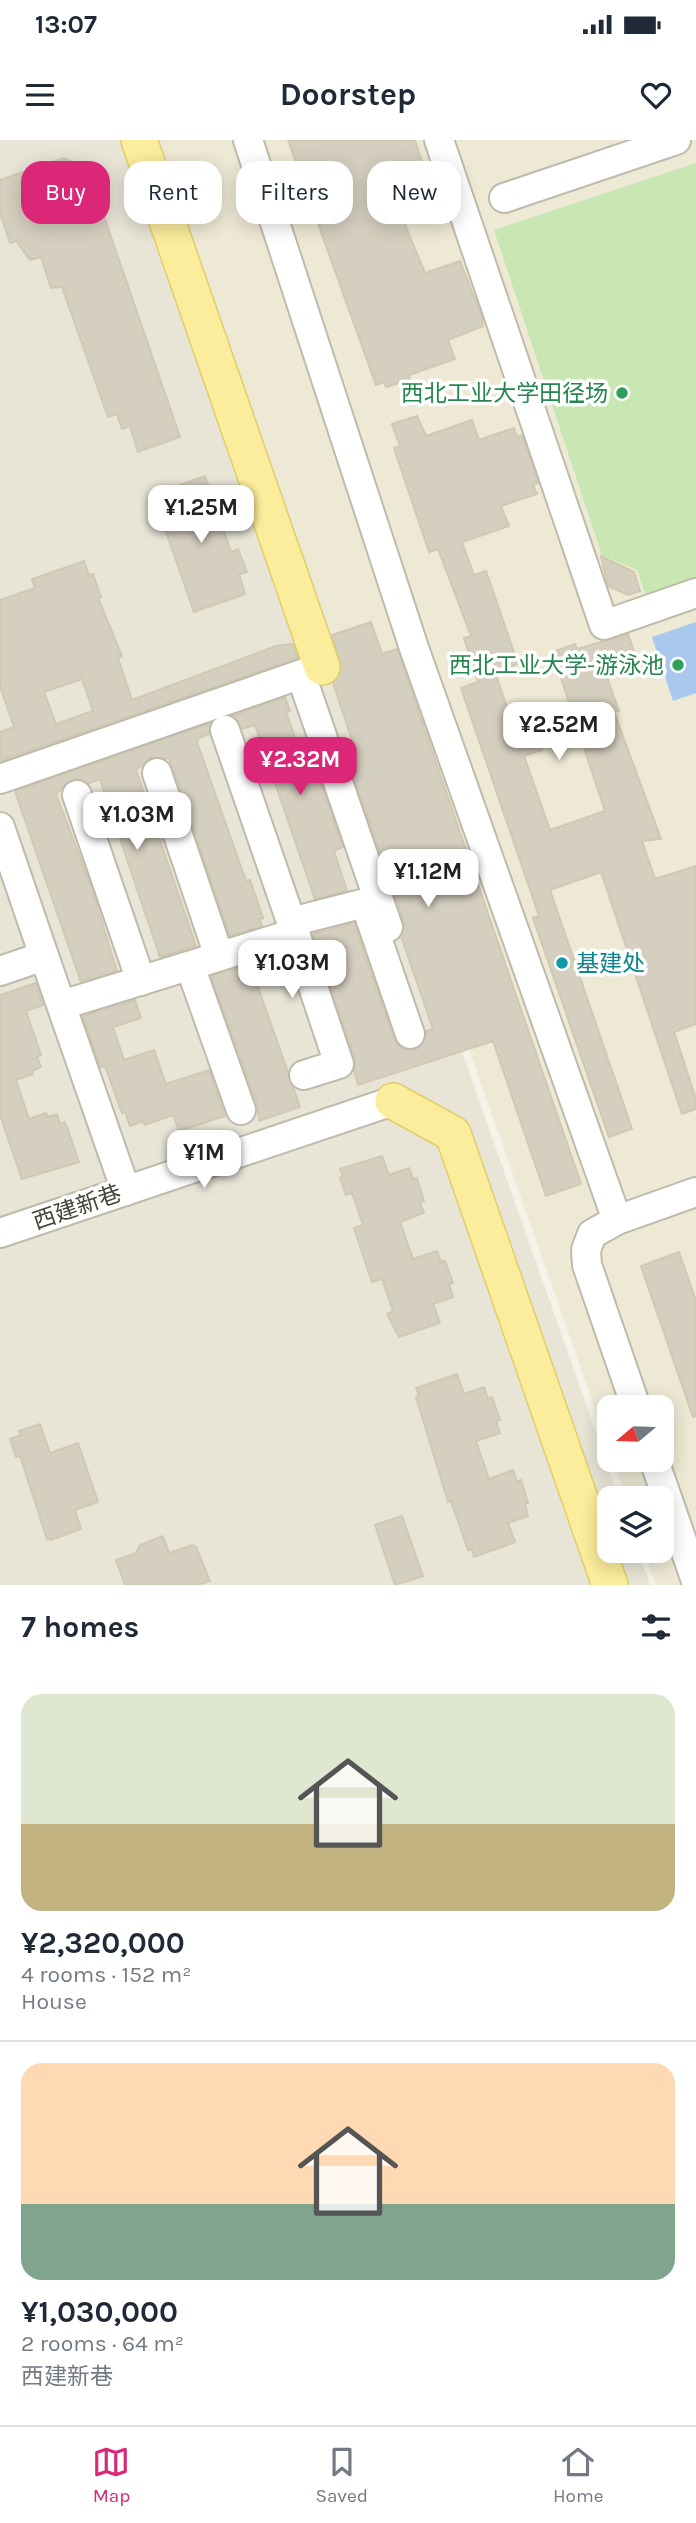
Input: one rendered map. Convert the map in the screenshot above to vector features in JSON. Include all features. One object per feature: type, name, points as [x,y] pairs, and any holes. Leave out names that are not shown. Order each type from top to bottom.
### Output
[{"type":"main road","points":[[139,140],[311,671]]},
{"type":"main road","points":[[393,1101],[453,1134],[610,1585]]},
{"type":"street","points":[[248,140],[414,648],[617,1220]]},
{"type":"street","points":[[439,140],[604,625],[696,593]]},
{"type":"street","points":[[504,198],[676,140]]},
{"type":"street","points":[[0,779],[311,671],[388,927]]},
{"type":"street","points":[[225,730],[339,1065],[304,1075]]},
{"type":"street","points":[[156,773],[219,957]]},
{"type":"street","points":[[77,795],[141,981]]},
{"type":"street","points":[[0,827],[126,1191]]},
{"type":"street","points":[[62,1006],[219,957],[293,927],[365,903],[410,1034]]},
{"type":"street","points":[[0,971],[44,956]]},
{"type":"street","points":[[190,966],[241,1110]]},
{"type":"street","name":"西建新巷","points":[[0,1233],[393,1101]]},
{"type":"street","points":[[632,1395],[587,1265],[586,1250],[592,1234],[617,1220],[696,1192]]},
{"type":"street","points":[[658,1472],[696,1581]]},
{"type":"shaded area","points":[[0,140],[172,140],[178,161],[124,161],[124,224],[196,224],[321,652],[597,1436],[597,1472],[610,1472],[615,1486],[597,1486],[597,1563],[642,1563],[650,1585],[0,1585]]},
{"type":"shaded area","points":[[150,140],[696,140],[696,1585],[656,1585],[648,1563],[674,1563],[674,1486],[622,1486],[617,1472],[674,1472],[674,1395],[597,1395],[597,1414],[179,224],[222,224],[222,161],[157,161]]},
{"type":"green space","name":"西北工业大学田径场","points":[[696,163],[696,577],[645,594],[637,570],[602,555],[494,230]]},
{"type":"water","name":"西北工业大学-游泳池","points":[[696,622],[696,693],[673,701],[652,637]]},
{"type":"building","points":[[288,140],[415,140],[422,161],[367,161],[367,224],[405,224],[425,273],[460,261],[483,326],[448,340],[455,359],[409,375],[410,380],[386,387],[384,382],[376,385],[318,224],[353,224],[353,161],[296,161]]},
{"type":"building","points":[[21,173],[21,224],[107,224],[180,437],[138,452],[130,426],[122,429],[117,414],[108,417],[62,287],[51,288],[41,257],[30,260],[16,241],[10,243],[0,213],[0,180]]},
{"type":"building","points":[[417,416],[426,436],[472,420],[479,440],[514,428],[517,437],[522,435],[538,483],[533,485],[537,494],[501,506],[509,526],[462,542],[474,575],[486,571],[518,664],[495,672],[512,722],[569,702],[552,652],[575,644],[577,649],[628,634],[636,658],[604,669],[619,711],[614,712],[661,839],[642,841],[655,879],[696,866],[696,1024],[674,1032],[696,1099],[696,1109],[682,1114],[601,872],[550,890],[632,1129],[609,1137],[533,918],[539,916],[461,688],[478,682],[464,638],[471,636],[438,549],[429,552],[394,448],[400,446],[392,424]],"holes":[[[575,721],[605,811],[550,830],[524,756],[542,750],[536,735]]]},
{"type":"building","points":[[205,476],[231,552],[238,549],[247,572],[239,574],[245,594],[194,612],[156,503],[161,501],[158,493]]},
{"type":"building","points":[[601,556],[634,572],[640,591],[628,595],[608,586]]},
{"type":"building","points":[[84,561],[89,575],[93,574],[101,597],[98,598],[122,656],[118,658],[132,700],[276,646],[293,644],[298,658],[0,761],[0,732],[14,727],[0,686],[0,600],[35,588],[32,579]],"holes":[[[82,679],[93,711],[56,724],[44,692]]]},
{"type":"building","points":[[371,622],[382,654],[397,649],[581,1184],[546,1196],[493,1041],[358,1085],[354,1071],[355,1059],[313,934],[354,923],[394,1039],[400,1047],[416,1049],[423,1044],[426,1031],[433,1029],[401,936],[404,922],[345,752],[355,749],[333,683],[342,670],[332,635]]},
{"type":"building","points":[[285,697],[290,711],[286,712],[299,749],[303,748],[309,765],[314,763],[343,847],[334,851],[347,891],[315,899],[255,725],[242,729],[233,716]]},
{"type":"building","points":[[210,723],[209,734],[199,738],[197,742],[246,881],[250,880],[263,918],[259,919],[262,926],[230,936],[173,768],[169,759],[152,757],[136,770],[196,946],[160,957],[100,779],[89,783],[72,779],[56,794],[91,886],[117,971],[81,982],[15,791]]},
{"type":"building","points":[[250,964],[300,1107],[259,1121],[257,1104],[211,976]]},
{"type":"building","points":[[36,983],[43,1005],[26,1011],[41,1055],[37,1057],[41,1067],[32,1071],[33,1074],[16,1080],[29,1119],[46,1113],[48,1117],[57,1114],[60,1124],[65,1122],[79,1162],[22,1179],[0,1115],[0,995]]},
{"type":"building","points":[[135,1000],[141,1018],[113,1027],[124,1060],[154,1050],[166,1084],[209,1070],[225,1116],[179,1131],[173,1115],[145,1125],[143,1121],[130,1126],[125,1112],[122,1113],[105,1066],[100,1067],[83,1016]]},
{"type":"building","points":[[382,1156],[389,1175],[409,1168],[413,1179],[417,1178],[424,1201],[420,1202],[424,1213],[400,1222],[413,1259],[437,1251],[441,1262],[445,1261],[453,1283],[449,1284],[453,1297],[433,1304],[440,1323],[399,1337],[387,1314],[393,1311],[382,1279],[372,1282],[354,1228],[363,1225],[352,1193],[346,1195],[340,1178],[343,1177],[340,1169]]},
{"type":"building","points":[[679,1252],[696,1301],[696,1416],[693,1417],[641,1266]]},
{"type":"building","points":[[457,1374],[464,1394],[484,1387],[488,1399],[492,1397],[500,1420],[496,1421],[500,1433],[476,1441],[489,1479],[513,1470],[517,1482],[521,1480],[528,1503],[525,1504],[528,1516],[508,1523],[515,1542],[474,1557],[472,1549],[468,1550],[451,1501],[448,1502],[416,1397],[419,1396],[416,1388]]},
{"type":"building","points":[[40,1424],[50,1453],[78,1443],[98,1502],[75,1510],[81,1529],[51,1540],[47,1539],[20,1456],[16,1457],[10,1439],[21,1435],[19,1431]]},
{"type":"building","points":[[402,1516],[423,1576],[395,1585],[375,1525]]},
{"type":"building","points":[[163,1536],[169,1553],[193,1545],[196,1547],[210,1581],[197,1585],[125,1585],[116,1560],[136,1553],[140,1545]]},
{"type":"place","name":"西北工业大学田径场","points":[[622,393]]},
{"type":"place","name":"西北工业大学-游泳池","points":[[678,665]]},
{"type":"place","name":"基建处","points":[[562,963]]}]
